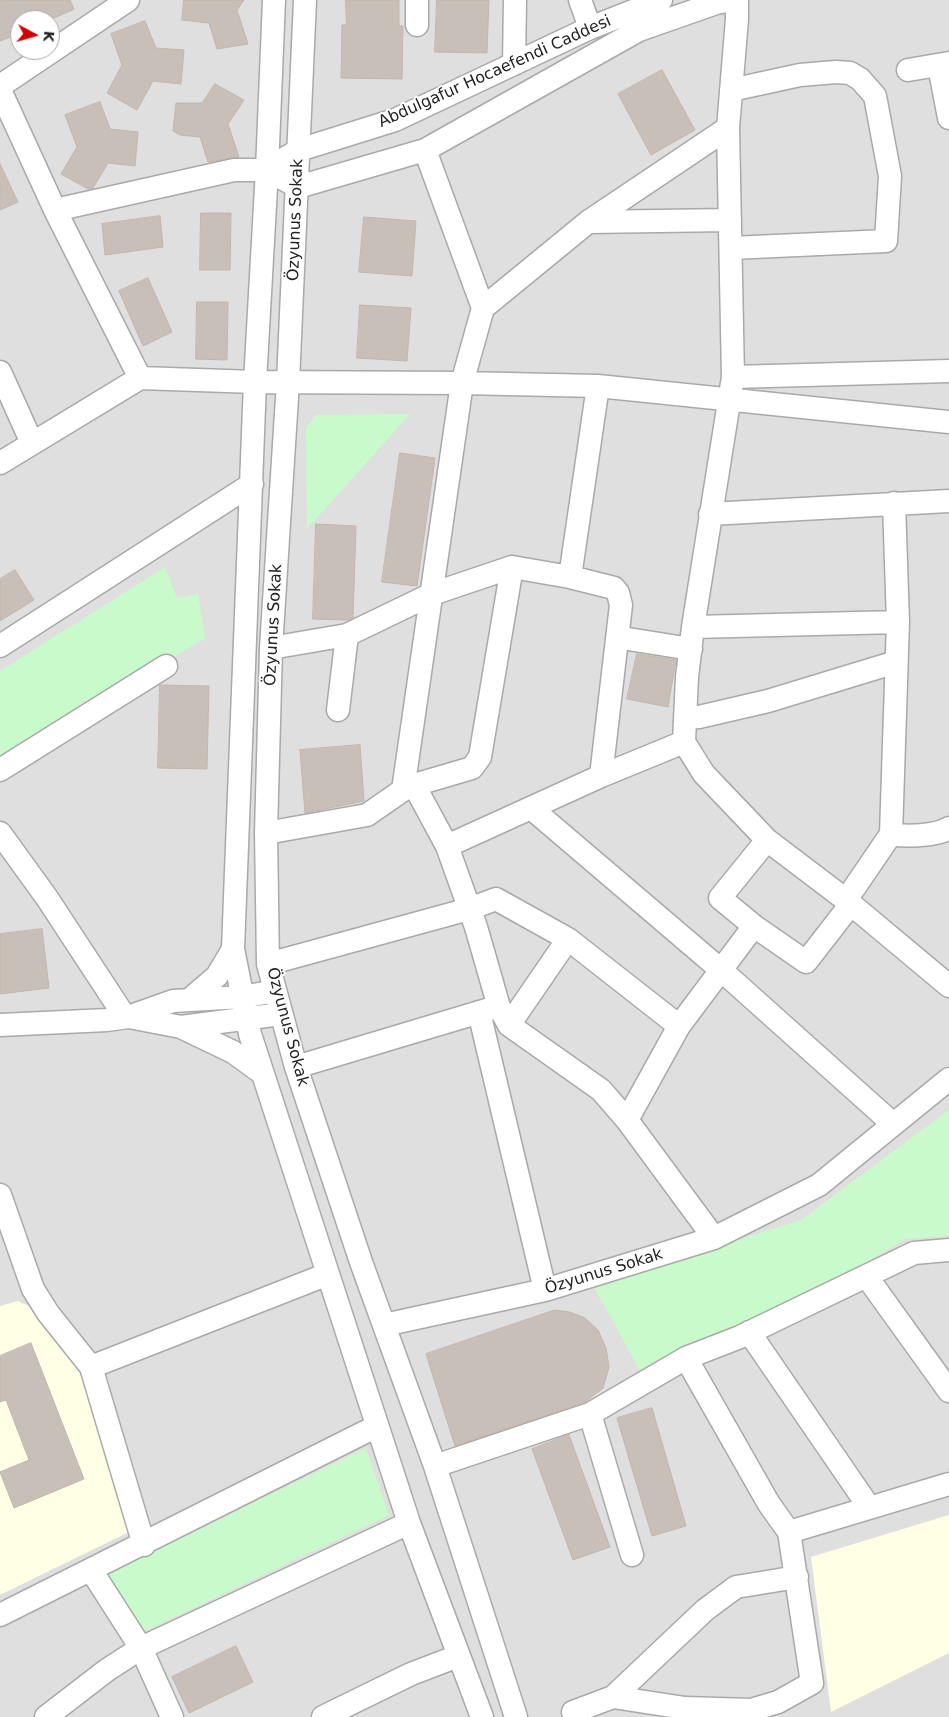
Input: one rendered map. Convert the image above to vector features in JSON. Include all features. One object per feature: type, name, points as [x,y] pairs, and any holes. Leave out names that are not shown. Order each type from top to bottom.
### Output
[{"type":"street","points":[[274,0],[255,382],[233,948],[250,1034],[262,1073],[409,1523],[482,1717]]},
{"type":"street","name":"Özyunus Sokak","points":[[305,0],[288,382],[271,648],[266,833],[268,964],[296,1068],[384,1325],[545,1290],[714,1238],[819,1185],[949,1079]]},
{"type":"street","points":[[417,0],[417,24]]},
{"type":"street","points":[[514,64],[515,0]]},
{"type":"street","points":[[580,0],[590,28]]},
{"type":"street","name":"Abdulgafur Hocaefendi Caddesi","points":[[267,170],[299,150],[395,120],[590,28],[660,0]]},
{"type":"street","points":[[55,210],[234,170],[267,170],[298,187],[424,150],[639,30],[716,3],[733,0]]},
{"type":"street","points":[[737,0],[728,128],[733,377],[692,638],[684,742],[704,774],[767,840],[849,902],[949,986]]},
{"type":"street","points":[[122,2],[0,88],[55,210],[140,378]]},
{"type":"street","points":[[908,70],[944,65],[949,118]]},
{"type":"street","points":[[731,90],[800,76],[836,72],[850,74],[860,79],[875,96],[890,176],[886,241],[731,248]]},
{"type":"street","points":[[545,1290],[496,1015],[469,909],[447,846],[408,787],[432,594],[462,383],[483,308],[588,222],[728,128]]},
{"type":"street","points":[[424,150],[483,308]]},
{"type":"street","points":[[588,222],[730,220]]},
{"type":"street","points":[[733,377],[949,371]]},
{"type":"street","points":[[0,372],[32,443]]},
{"type":"street","points":[[0,463],[140,378],[255,382],[598,386],[949,422]]},
{"type":"street","points":[[570,577],[598,386]]},
{"type":"street","points":[[0,646],[252,484]]},
{"type":"street","points":[[710,514],[949,501]]},
{"type":"street","points":[[767,840],[720,898],[754,926],[806,962],[849,902],[891,834],[898,622],[894,503]]},
{"type":"street","points":[[271,648],[347,636],[432,594],[512,567],[570,577],[614,588],[618,593],[621,605],[601,776]]},
{"type":"street","points":[[266,833],[367,814],[408,787],[472,768],[480,757],[512,567]]},
{"type":"street","points":[[628,639],[692,638],[898,622]]},
{"type":"street","points":[[338,710],[347,636]]},
{"type":"street","points":[[685,718],[699,718],[768,700],[896,662]]},
{"type":"street","points":[[0,770],[166,666]]},
{"type":"street","points":[[447,846],[601,776],[684,742]]},
{"type":"street","points":[[531,808],[721,970],[892,1124]]},
{"type":"street","points":[[891,834],[902,836],[936,832],[949,828]]},
{"type":"street","points":[[0,833],[47,898],[126,1017],[181,1027],[233,1052],[262,1073]]},
{"type":"street","points":[[268,964],[469,909],[496,899],[568,939],[680,1026]]},
{"type":"street","points":[[627,1120],[680,1026],[754,926]]},
{"type":"street","points":[[296,1068],[496,1015],[568,939]]},
{"type":"street","points":[[189,1000],[217,976],[233,948]]},
{"type":"street","points":[[0,1025],[107,1020],[126,1017],[173,1001],[242,997],[275,990]]},
{"type":"street","points":[[181,1027],[281,1014]]},
{"type":"street","points":[[496,1015],[601,1090],[627,1120],[714,1238]]},
{"type":"street","points":[[0,1195],[33,1289],[48,1313],[91,1367],[144,1545]]},
{"type":"street","points":[[435,1466],[590,1414],[686,1358],[740,1337],[914,1253],[949,1250]]},
{"type":"street","points":[[91,1367],[328,1274]]},
{"type":"street","points":[[867,1277],[949,1391]]},
{"type":"street","points":[[384,1325],[435,1466],[516,1717]]},
{"type":"street","points":[[749,1332],[869,1507]]},
{"type":"street","points":[[613,1697],[685,1708],[751,1710],[778,1702],[812,1683],[790,1532],[769,1504],[686,1358]]},
{"type":"street","points":[[590,1414],[632,1555]]},
{"type":"street","points":[[0,1615],[144,1545],[378,1426]]},
{"type":"street","points":[[790,1532],[949,1484]]},
{"type":"street","points":[[46,1717],[107,1670],[141,1648],[409,1523]]},
{"type":"street","points":[[91,1570],[141,1648],[172,1717]]},
{"type":"street","points":[[573,1712],[613,1697],[706,1610],[736,1587],[797,1577]]},
{"type":"street","points":[[323,1717],[411,1674],[458,1656]]},
{"type":"shaded area","points":[[0,0],[949,0],[949,1717],[0,1717]]},
{"type":"shaded area","points":[[18,1301],[35,1309],[76,1356],[131,1531],[0,1595],[0,1306]]},
{"type":"shaded area","points":[[949,1515],[949,1653],[831,1712],[811,1557]]},
{"type":"green space","points":[[410,414],[307,529],[306,428],[316,415]]},
{"type":"green space","points":[[165,567],[177,598],[198,594],[205,638],[0,763],[0,671]]},
{"type":"green space","points":[[949,1110],[949,1236],[905,1239],[857,1268],[640,1371],[593,1285],[801,1220]]},
{"type":"green space","points":[[366,1448],[389,1515],[141,1633],[105,1575]]},
{"type":"building","points":[[0,0],[70,0],[74,9],[60,15],[60,10],[10,10],[10,37],[0,41]]},
{"type":"building","points":[[184,0],[244,0],[237,10],[248,44],[217,49],[209,23],[182,20]]},
{"type":"building","points":[[346,0],[399,0],[399,26],[403,26],[402,79],[341,78],[342,25],[346,25]]},
{"type":"building","points":[[437,0],[489,0],[487,53],[435,52]]},
{"type":"building","points":[[145,21],[156,48],[184,50],[181,84],[153,81],[137,110],[107,93],[122,65],[111,34]]},
{"type":"building","points":[[662,70],[695,130],[651,155],[618,94]]},
{"type":"building","points":[[215,84],[244,100],[228,124],[239,157],[208,162],[200,137],[180,135],[173,131],[176,103],[202,103]]},
{"type":"building","points":[[100,102],[110,129],[138,132],[135,166],[108,163],[93,188],[88,189],[61,174],[77,147],[65,115]]},
{"type":"building","points":[[0,164],[18,202],[0,210]]},
{"type":"building","points":[[201,213],[231,213],[230,270],[200,270]]},
{"type":"building","points":[[160,216],[163,247],[105,255],[102,224]]},
{"type":"building","points":[[364,217],[416,221],[412,276],[359,272]]},
{"type":"building","points":[[148,278],[172,332],[143,346],[119,291]]},
{"type":"building","points":[[197,302],[228,302],[227,360],[196,359]]},
{"type":"building","points":[[360,305],[411,308],[407,361],[357,358]]},
{"type":"building","points":[[400,453],[435,458],[417,586],[382,582]]},
{"type":"building","points":[[316,524],[356,526],[353,618],[348,620],[313,619]]},
{"type":"building","points":[[15,570],[34,600],[0,621],[0,579]]},
{"type":"building","points":[[637,654],[676,660],[668,707],[627,699]]},
{"type":"building","points":[[160,685],[209,686],[207,769],[158,768]]},
{"type":"building","points":[[360,745],[364,801],[305,813],[300,750]]},
{"type":"building","points":[[42,929],[49,988],[0,994],[0,934]]},
{"type":"building","points":[[555,1310],[570,1312],[585,1318],[598,1330],[606,1348],[609,1367],[603,1388],[585,1402],[455,1446],[426,1354]]},
{"type":"building","points":[[31,1343],[84,1479],[14,1508],[0,1472],[29,1460],[6,1400],[0,1402],[0,1356]]},
{"type":"building","points":[[652,1408],[686,1526],[652,1536],[617,1418]]},
{"type":"building","points":[[569,1435],[610,1547],[573,1560],[532,1449]]},
{"type":"building","points":[[236,1646],[253,1682],[189,1713],[172,1677]]}]
